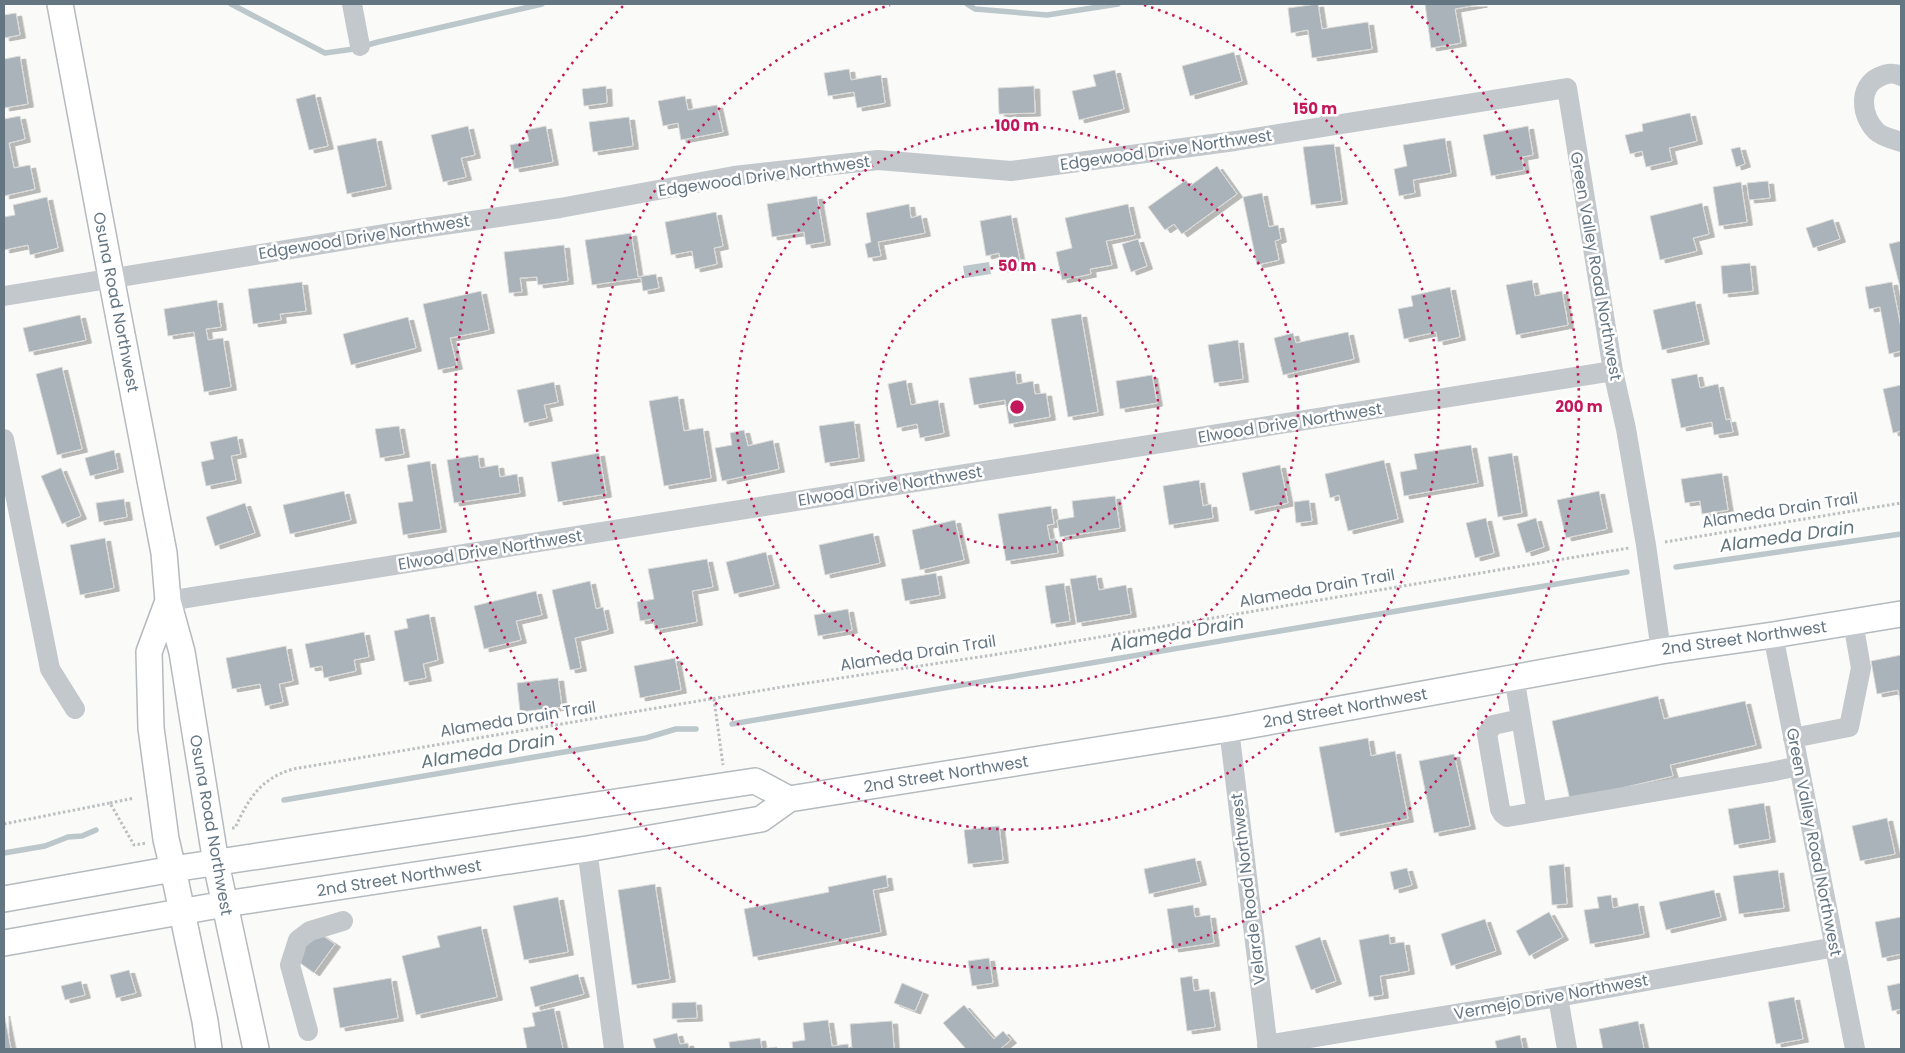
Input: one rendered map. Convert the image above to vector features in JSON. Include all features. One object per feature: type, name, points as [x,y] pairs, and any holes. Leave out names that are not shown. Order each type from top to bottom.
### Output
[{"type":"main road","name":"Osuna Road Northwest","points":[[60,4],[164,553],[168,601],[182,652],[216,863],[256,1049]]},
{"type":"main road","name":"Osuna Road Northwest","points":[[168,601],[149,652],[151,728],[166,839],[174,869],[209,1049]]},
{"type":"main road","name":"2nd Street Northwest","points":[[4,943],[182,911],[587,849],[761,819],[789,799],[1229,729],[1661,651],[1901,614]]},
{"type":"main road","points":[[4,899],[174,869],[756,781],[789,799]]},
{"type":"street","points":[[352,4],[360,46]]},
{"type":"street","points":[[1901,76],[1894,73],[1884,74],[1871,81],[1864,92],[1864,106],[1869,120],[1876,131],[1901,142]]},
{"type":"street","name":"Edgewood Drive Northwest","points":[[4,296],[111,277],[560,208],[734,176],[878,160],[1011,171],[1235,142],[1567,88]]},
{"type":"street","name":"Green Valley Road Northwest","points":[[1567,88],[1613,371],[1626,429],[1646,545],[1661,651]]},
{"type":"street","name":"Elwood Drive Northwest","points":[[168,601],[1613,371]]},
{"type":"street","points":[[4,438],[10,500],[50,669],[75,709]]},
{"type":"street","points":[[1793,738],[1849,727],[1860,668],[1852,622]]},
{"type":"street","name":"Green Valley Road Northwest","points":[[1773,635],[1855,1049]]},
{"type":"street","points":[[1514,677],[1537,812]]},
{"type":"street","points":[[1521,719],[1493,725],[1487,734],[1500,809],[1507,816],[1799,766]]},
{"type":"street","name":"Velarde Road Northwest","points":[[1229,729],[1267,1047]]},
{"type":"street","points":[[587,849],[614,1049]]},
{"type":"street","points":[[308,1030],[290,965],[298,940],[310,931],[343,921]]},
{"type":"street","name":"Vermejo Drive Northwest","points":[[1267,1047],[1835,947]]},
{"type":"street","points":[[1558,997],[1567,1049]]},
{"type":"path","name":"Alameda Drain Trail","points":[[1663,542],[1901,503]]},
{"type":"path","name":"Alameda Drain Trail","points":[[235,828],[250,800],[266,781],[278,774],[294,769],[999,654],[1631,548]]},
{"type":"path","points":[[714,699],[727,786]]},
{"type":"path","points":[[4,824],[134,798]]},
{"type":"path","points":[[110,803],[134,845]]},
{"type":"shaded area","points":[[989,262],[991,274],[965,278],[963,266]]},
{"type":"building","points":[[1318,4],[1322,29],[1368,22],[1372,49],[1312,58],[1308,30],[1291,33],[1288,8]]},
{"type":"building","points":[[1425,4],[1482,4],[1455,9],[1461,43],[1431,48]]},
{"type":"building","points":[[16,13],[20,35],[4,38],[4,15]]},
{"type":"building","points":[[1234,52],[1242,81],[1190,96],[1182,66]]},
{"type":"building","points":[[20,56],[28,104],[4,108],[4,59]]},
{"type":"building","points":[[849,69],[851,80],[881,75],[885,103],[857,108],[854,92],[828,96],[824,73]]},
{"type":"building","points":[[1115,70],[1124,109],[1079,120],[1072,91],[1096,86],[1093,75]]},
{"type":"building","points":[[606,86],[607,103],[584,106],[582,89]]},
{"type":"building","points":[[1034,86],[1035,113],[999,114],[998,88]]},
{"type":"building","points":[[315,94],[328,146],[309,150],[296,99]]},
{"type":"building","points":[[685,96],[688,110],[717,105],[723,132],[681,140],[678,123],[663,126],[658,101]]},
{"type":"building","points":[[1690,113],[1697,141],[1669,148],[1672,161],[1646,167],[1642,151],[1630,154],[1625,135],[1643,131],[1642,124]]},
{"type":"building","points":[[20,116],[25,139],[9,143],[14,168],[30,165],[35,189],[4,196],[4,119]]},
{"type":"building","points":[[629,117],[633,146],[593,152],[589,122]]},
{"type":"building","points":[[468,126],[475,155],[461,158],[466,177],[443,182],[431,135]]},
{"type":"building","points":[[546,126],[553,162],[514,169],[510,145],[529,141],[526,130]]},
{"type":"building","points":[[1528,126],[1533,155],[1522,157],[1524,170],[1491,176],[1483,135]]},
{"type":"building","points":[[376,138],[386,186],[347,194],[337,146]]},
{"type":"building","points":[[1445,138],[1451,173],[1413,180],[1415,193],[1399,196],[1394,169],[1407,166],[1403,145]]},
{"type":"building","points":[[1334,144],[1342,201],[1311,205],[1303,147]]},
{"type":"building","points":[[1740,147],[1745,164],[1736,167],[1731,149]]},
{"type":"building","points":[[1217,166],[1237,194],[1182,234],[1174,224],[1165,230],[1148,207],[1186,180],[1190,186]]},
{"type":"building","points":[[1768,181],[1770,198],[1749,200],[1747,183]]},
{"type":"building","points":[[1741,182],[1747,222],[1719,226],[1713,187]]},
{"type":"building","points":[[1262,193],[1269,227],[1278,225],[1281,239],[1275,241],[1279,260],[1257,265],[1243,197]]},
{"type":"building","points":[[817,196],[825,242],[806,245],[804,232],[772,237],[767,204]]},
{"type":"building","points":[[47,197],[58,248],[30,255],[28,245],[4,250],[4,217],[15,215],[13,205]]},
{"type":"building","points":[[1702,203],[1709,234],[1693,238],[1697,251],[1660,260],[1650,216]]},
{"type":"building","points":[[909,204],[911,218],[921,215],[925,233],[878,242],[881,256],[868,258],[865,244],[871,242],[866,213]]},
{"type":"building","points":[[1128,204],[1135,235],[1106,241],[1112,265],[1090,269],[1091,274],[1062,280],[1056,252],[1072,248],[1065,218]]},
{"type":"building","points":[[716,212],[723,246],[714,248],[717,264],[695,269],[692,251],[671,255],[665,222]]},
{"type":"building","points":[[1011,215],[1021,266],[1002,269],[999,253],[986,256],[980,221]]},
{"type":"building","points":[[1833,219],[1840,239],[1813,248],[1806,228]]},
{"type":"building","points":[[631,233],[638,277],[656,274],[659,288],[643,291],[641,278],[592,285],[585,240]]},
{"type":"building","points":[[1138,239],[1147,266],[1131,272],[1122,244]]},
{"type":"building","points":[[1901,241],[1901,291],[1889,244]]},
{"type":"building","points":[[564,245],[568,281],[538,285],[537,277],[520,278],[522,292],[509,293],[504,252]]},
{"type":"building","points":[[1750,263],[1753,291],[1723,294],[1721,266]]},
{"type":"building","points":[[1532,280],[1535,296],[1562,291],[1568,325],[1516,335],[1506,285]]},
{"type":"building","points":[[302,282],[306,311],[280,314],[281,320],[253,324],[248,289]]},
{"type":"building","points":[[1892,282],[1901,328],[1901,351],[1889,354],[1880,307],[1869,309],[1865,287]]},
{"type":"building","points":[[1450,287],[1460,337],[1438,342],[1436,332],[1404,339],[1398,309],[1413,306],[1411,296]]},
{"type":"building","points":[[481,291],[489,330],[450,338],[457,366],[438,370],[423,304]]},
{"type":"building","points":[[217,300],[221,327],[206,329],[208,340],[223,338],[231,387],[204,392],[194,332],[168,336],[164,309]]},
{"type":"building","points":[[1695,301],[1704,341],[1662,350],[1653,310]]},
{"type":"building","points":[[1081,314],[1098,412],[1068,417],[1051,319]]},
{"type":"building","points":[[80,315],[86,340],[29,352],[23,328]]},
{"type":"building","points":[[408,317],[416,348],[351,365],[343,334]]},
{"type":"building","points":[[1348,332],[1354,359],[1283,375],[1274,338],[1293,333],[1296,343]]},
{"type":"building","points":[[1238,340],[1243,379],[1214,383],[1208,345]]},
{"type":"building","points":[[62,367],[82,449],[57,455],[36,374]]},
{"type":"building","points":[[1015,371],[1017,384],[1033,381],[1035,394],[1046,393],[1050,417],[1009,424],[1005,400],[974,405],[969,378]]},
{"type":"building","points":[[1697,374],[1700,388],[1718,384],[1726,420],[1730,419],[1733,432],[1714,435],[1712,422],[1681,428],[1671,379]]},
{"type":"building","points":[[1152,375],[1157,403],[1120,409],[1116,381]]},
{"type":"building","points":[[906,380],[911,405],[938,400],[944,433],[920,438],[917,424],[897,428],[888,384]]},
{"type":"building","points":[[554,382],[558,402],[544,405],[547,418],[524,423],[517,390]]},
{"type":"building","points":[[1901,385],[1901,431],[1893,433],[1883,389]]},
{"type":"building","points":[[678,396],[684,431],[703,428],[711,478],[664,486],[649,401]]},
{"type":"building","points":[[854,421],[859,458],[825,463],[819,426]]},
{"type":"building","points":[[399,426],[404,454],[380,458],[375,429]]},
{"type":"building","points":[[744,430],[748,446],[773,440],[779,469],[722,481],[715,448],[732,445],[730,433]]},
{"type":"building","points":[[237,436],[241,454],[231,456],[236,480],[206,486],[201,462],[214,459],[210,442]]},
{"type":"building","points":[[1471,445],[1478,483],[1404,496],[1400,472],[1417,469],[1414,454]]},
{"type":"building","points":[[114,450],[118,469],[90,476],[85,458]]},
{"type":"building","points":[[599,453],[606,494],[558,502],[551,462]]},
{"type":"building","points":[[1512,453],[1522,513],[1498,517],[1488,457]]},
{"type":"building","points":[[478,455],[480,468],[498,465],[500,477],[517,474],[520,493],[454,503],[447,460]]},
{"type":"building","points":[[1384,460],[1398,519],[1348,531],[1339,495],[1330,498],[1325,474]]},
{"type":"building","points":[[430,461],[441,529],[403,535],[398,503],[413,501],[407,465]]},
{"type":"building","points":[[1280,465],[1288,503],[1250,511],[1242,473]]},
{"type":"building","points":[[61,468],[81,516],[62,524],[41,476]]},
{"type":"building","points":[[1722,473],[1728,510],[1702,514],[1700,501],[1685,503],[1681,479]]},
{"type":"building","points":[[1199,480],[1203,506],[1211,504],[1213,518],[1169,525],[1163,486]]},
{"type":"building","points":[[344,491],[351,520],[290,534],[283,505]]},
{"type":"building","points":[[1599,491],[1607,529],[1566,538],[1557,500]]},
{"type":"building","points":[[1115,496],[1120,528],[1060,537],[1057,520],[1074,517],[1072,501]]},
{"type":"building","points":[[124,499],[127,517],[99,522],[96,503]]},
{"type":"building","points":[[1309,500],[1312,521],[1296,523],[1294,502]]},
{"type":"building","points":[[245,503],[255,533],[215,546],[206,517]]},
{"type":"building","points":[[1051,506],[1054,524],[1047,525],[1050,540],[1056,539],[1058,553],[1006,561],[998,514]]},
{"type":"building","points":[[1486,518],[1494,553],[1475,558],[1466,523]]},
{"type":"building","points":[[1536,518],[1544,547],[1526,553],[1517,524]]},
{"type":"building","points":[[955,520],[964,560],[920,570],[912,530]]},
{"type":"building","points":[[873,533],[880,563],[825,575],[819,545]]},
{"type":"building","points":[[105,538],[114,588],[80,595],[70,545]]},
{"type":"building","points":[[766,552],[774,585],[734,594],[726,562]]},
{"type":"building","points":[[707,559],[713,587],[692,591],[697,622],[655,630],[653,619],[640,621],[637,602],[654,599],[648,569]]},
{"type":"building","points":[[936,573],[940,595],[905,601],[901,579]]},
{"type":"building","points":[[1096,575],[1099,590],[1126,585],[1131,614],[1077,623],[1070,579]]},
{"type":"building","points":[[590,581],[596,609],[603,607],[608,630],[575,638],[581,668],[570,670],[552,590]]},
{"type":"building","points":[[1064,583],[1070,621],[1051,624],[1045,586]]},
{"type":"building","points":[[536,591],[542,615],[516,621],[521,640],[484,649],[474,606]]},
{"type":"building","points":[[848,609],[852,630],[818,636],[814,615]]},
{"type":"building","points":[[429,614],[438,660],[423,664],[426,678],[404,682],[394,631],[408,628],[406,619]]},
{"type":"building","points":[[364,632],[369,657],[354,660],[356,671],[324,678],[322,666],[310,668],[305,644]]},
{"type":"building","points":[[286,646],[293,681],[279,684],[283,702],[265,706],[260,684],[232,689],[226,658]]},
{"type":"building","points":[[1901,655],[1901,706],[1898,690],[1877,694],[1871,661]]},
{"type":"building","points":[[675,658],[681,690],[640,698],[634,666]]},
{"type":"building","points":[[558,678],[562,707],[520,712],[517,683]]},
{"type":"building","points":[[1658,696],[1664,719],[1745,701],[1756,745],[1670,765],[1673,776],[1570,800],[1552,721]]},
{"type":"building","points":[[1368,738],[1371,756],[1395,751],[1408,819],[1335,833],[1319,747]]},
{"type":"building","points":[[1454,754],[1470,826],[1434,833],[1419,761]]},
{"type":"building","points":[[1764,803],[1770,839],[1734,845],[1728,809]]},
{"type":"building","points":[[1887,818],[1895,854],[1860,861],[1852,826]]},
{"type":"building","points":[[999,826],[1003,860],[968,864],[964,830]]},
{"type":"building","points":[[1195,858],[1201,882],[1149,894],[1144,869]]},
{"type":"building","points":[[1564,864],[1567,904],[1552,905],[1549,866]]},
{"type":"building","points":[[1407,868],[1412,885],[1394,890],[1390,872]]},
{"type":"building","points":[[1778,870],[1784,908],[1739,914],[1733,876]]},
{"type":"building","points":[[886,875],[888,887],[873,890],[881,932],[753,957],[744,909],[829,892],[828,887]]},
{"type":"building","points":[[655,884],[670,979],[632,985],[618,890]]},
{"type":"building","points":[[1714,890],[1721,917],[1666,930],[1659,902]]},
{"type":"building","points":[[1611,895],[1613,908],[1638,903],[1644,934],[1590,944],[1584,910],[1599,908],[1597,897]]},
{"type":"building","points":[[558,897],[568,952],[524,960],[513,906]]},
{"type":"building","points":[[1193,905],[1195,917],[1210,915],[1214,943],[1173,949],[1167,909]]},
{"type":"building","points":[[1549,912],[1563,937],[1529,956],[1516,931]]},
{"type":"building","points":[[1901,917],[1901,954],[1882,958],[1875,922]]},
{"type":"building","points":[[1485,919],[1496,951],[1451,966],[1441,934]]},
{"type":"building","points":[[481,926],[497,997],[416,1015],[402,956],[440,947],[437,936]]},
{"type":"building","points":[[316,931],[335,944],[314,973],[296,960]]},
{"type":"building","points":[[1389,934],[1390,944],[1404,942],[1409,971],[1380,976],[1383,995],[1369,997],[1359,940]]},
{"type":"building","points":[[1320,937],[1336,981],[1311,990],[1295,946]]},
{"type":"building","points":[[989,958],[993,983],[972,986],[968,961]]},
{"type":"building","points":[[129,970],[136,993],[116,998],[110,975]]},
{"type":"building","points":[[578,974],[584,994],[535,1007],[530,987]]},
{"type":"building","points":[[1192,976],[1194,991],[1209,989],[1215,1027],[1187,1031],[1180,978]]},
{"type":"building","points":[[391,978],[398,1018],[340,1028],[333,988]]},
{"type":"building","points":[[81,981],[85,995],[65,1000],[61,986]]},
{"type":"building","points":[[902,983],[923,992],[915,1011],[894,1003]]},
{"type":"building","points":[[1901,983],[1901,1009],[1892,1011],[1887,986]]},
{"type":"building","points":[[1794,997],[1803,1039],[1776,1044],[1768,1002]]},
{"type":"building","points":[[696,1002],[697,1018],[672,1019],[672,1003]]},
{"type":"building","points":[[964,1005],[994,1039],[1003,1031],[1011,1040],[1000,1049],[966,1049],[943,1023]]},
{"type":"building","points":[[554,1008],[563,1049],[527,1049],[523,1028],[535,1026],[532,1013]]},
{"type":"building","points":[[4,1013],[11,1049],[4,1049]]},
{"type":"building","points":[[828,1020],[832,1046],[848,1044],[849,1049],[793,1049],[792,1042],[805,1040],[803,1023]]},
{"type":"building","points":[[892,1021],[894,1049],[852,1049],[850,1024]]},
{"type":"building","points":[[1638,1021],[1644,1049],[1603,1049],[1599,1029]]},
{"type":"building","points":[[677,1033],[680,1044],[688,1043],[689,1049],[656,1049],[653,1039]]},
{"type":"building","points":[[1520,1035],[1523,1049],[1497,1049],[1495,1041]]},
{"type":"building","points":[[760,1038],[762,1049],[730,1049],[729,1042]]},
{"type":"waterway","points":[[231,4],[325,53],[354,49],[542,4]]},
{"type":"waterway","points":[[967,4],[975,9],[1047,15],[1118,4]]},
{"type":"waterway","name":"Alameda Drain","points":[[1676,567],[1901,534]]},
{"type":"waterway","name":"Alameda Drain","points":[[732,724],[1627,572]]},
{"type":"waterway","name":"Alameda Drain","points":[[284,800],[646,738],[676,729],[696,729]]},
{"type":"waterway","name":"Alameda Drain","points":[[4,853],[45,846],[68,837],[82,836],[96,830]]}]
